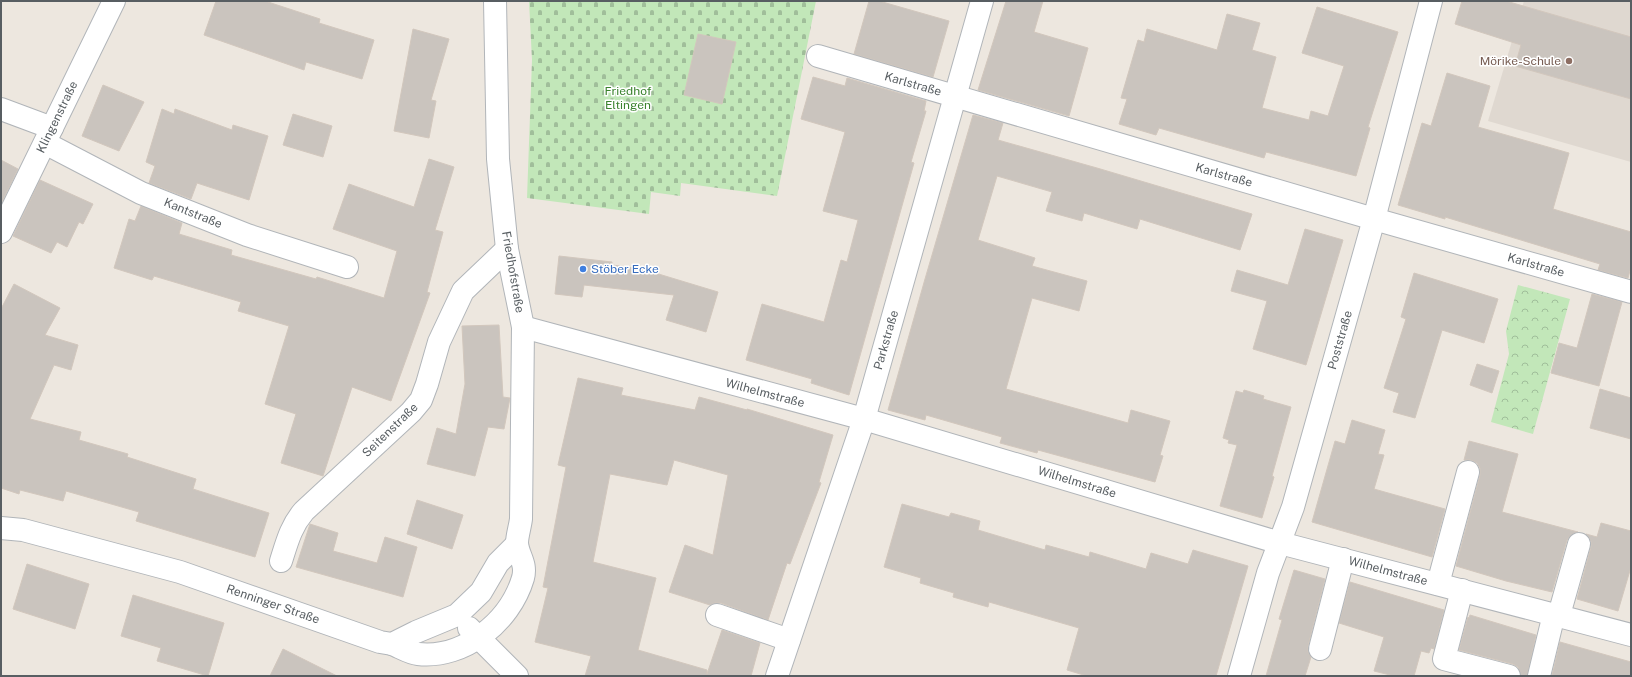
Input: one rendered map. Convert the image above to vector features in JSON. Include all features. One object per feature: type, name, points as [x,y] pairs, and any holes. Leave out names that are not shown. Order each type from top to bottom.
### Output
[{"type":"street","name":"Klingenstraße","points":[[1,232],[114,1]]},
{"type":"street","name":"Friedhofstraße","points":[[392,644],[416,654],[432,654],[457,649],[479,638],[496,623],[514,600],[524,577],[524,562],[517,544],[521,519],[523,327],[507,249],[498,159],[495,1]]},
{"type":"street","name":"Parkstraße","points":[[777,676],[864,419],[982,1]]},
{"type":"street","name":"Poststraße","points":[[1239,676],[1268,573],[1293,507],[1374,219],[1431,1]]},
{"type":"street","name":"Karlstraße","points":[[818,56],[1374,219],[1631,292]]},
{"type":"street","name":"Kantstraße","points":[[1,109],[141,193],[247,235],[347,267]]},
{"type":"street","name":"Seitenstraße","points":[[281,560],[290,533],[296,521],[304,511],[412,412],[421,400],[428,384],[440,342],[463,291],[507,249]]},
{"type":"street","name":"Wilhelmstraße","points":[[523,327],[864,419],[1280,543],[1631,635]]},
{"type":"street","points":[[1438,584],[1468,472]]},
{"type":"street","name":"Renninger Straße","points":[[1,528],[23,530],[180,572],[380,642],[392,644]]},
{"type":"street","points":[[392,644],[457,616],[481,592],[498,563],[517,544]]},
{"type":"street","points":[[1540,676],[1556,615],[1579,544]]},
{"type":"street","points":[[1320,649],[1343,559]]},
{"type":"street","points":[[1462,590],[1444,659],[1509,676]]},
{"type":"street","points":[[716,614],[789,640]]},
{"type":"street","points":[[457,616],[517,676]]},
{"type":"shaded area","name":"Mörike-Schule","points":[[1524,1],[1631,1],[1631,162],[1488,121]]},
{"type":"green space","name":"Friedhof Eltingen","points":[[529,1],[816,1],[777,196],[681,183],[680,196],[651,192],[649,214],[527,198],[532,60]]},
{"type":"green space","points":[[1518,285],[1570,299],[1533,434],[1491,422],[1509,354],[1506,331]]},
{"type":"building","points":[[216,1],[265,1],[320,19],[319,23],[374,40],[362,79],[306,62],[304,70],[204,35]]},
{"type":"building","points":[[869,1],[879,1],[949,21],[933,77],[854,54]]},
{"type":"building","points":[[1006,1],[1043,1],[1034,32],[1088,48],[1069,116],[978,90]]},
{"type":"building","points":[[1462,1],[1506,1],[1631,37],[1631,99],[1515,66],[1521,45],[1455,24]]},
{"type":"building","points":[[1317,7],[1398,32],[1368,127],[1370,128],[1356,176],[1266,152],[1264,158],[1159,128],[1156,135],[1119,124],[1127,99],[1121,98],[1138,40],[1144,42],[1147,29],[1217,50],[1227,14],[1260,23],[1252,50],[1276,57],[1262,108],[1309,120],[1311,111],[1328,116],[1344,66],[1302,53]]},
{"type":"building","points":[[413,29],[449,39],[431,100],[436,101],[429,138],[394,131]]},
{"type":"building","points":[[698,34],[736,42],[722,104],[684,95]]},
{"type":"building","points":[[1447,73],[1490,86],[1478,127],[1569,153],[1553,209],[1631,232],[1631,267],[1628,278],[1598,270],[1600,264],[1445,217],[1445,219],[1398,205],[1422,123],[1431,126]]},
{"type":"building","points":[[813,77],[845,86],[847,78],[926,101],[924,111],[926,111],[911,162],[914,163],[849,395],[811,383],[812,379],[746,360],[762,304],[824,322],[841,260],[847,262],[858,220],[823,211],[845,132],[801,119]]},
{"type":"building","points":[[103,85],[144,102],[119,151],[82,136]]},
{"type":"building","points":[[162,109],[174,114],[175,109],[232,130],[233,125],[268,136],[249,200],[197,183],[191,199],[149,183],[155,166],[146,162]]},
{"type":"building","points":[[293,114],[332,126],[323,157],[283,145]]},
{"type":"building","points":[[973,115],[1003,123],[998,140],[1252,214],[1240,250],[1140,219],[1137,229],[1084,213],[1082,221],[1046,211],[1052,192],[997,176],[978,240],[1035,258],[1032,266],[1087,281],[1079,311],[1032,298],[1006,389],[1128,423],[1131,410],[1170,421],[1160,455],[1163,456],[1155,482],[1038,450],[1037,453],[1000,443],[1002,437],[926,415],[925,420],[888,410]]},
{"type":"building","points":[[429,159],[454,167],[435,230],[443,232],[427,292],[430,293],[391,401],[352,387],[323,476],[281,463],[296,414],[265,404],[289,326],[238,311],[241,302],[154,276],[152,280],[114,268],[129,219],[135,221],[141,206],[182,223],[179,234],[232,250],[231,255],[316,279],[317,277],[384,298],[397,251],[333,229],[349,184],[414,207]]},
{"type":"building","points":[[1,160],[18,169],[1,204]]},
{"type":"building","points":[[40,180],[93,204],[83,224],[79,222],[67,247],[57,242],[51,253],[13,236]]},
{"type":"building","points":[[1305,229],[1343,240],[1306,365],[1253,349],[1267,301],[1231,291],[1237,270],[1288,285]]},
{"type":"building","points":[[559,256],[612,262],[612,265],[642,269],[718,292],[706,332],[666,320],[674,295],[584,285],[582,297],[555,294]]},
{"type":"building","points":[[1414,273],[1498,299],[1484,343],[1442,330],[1415,418],[1393,412],[1399,393],[1384,388],[1406,319],[1401,317]]},
{"type":"building","points":[[14,284],[60,308],[45,335],[78,345],[71,370],[54,365],[30,419],[81,432],[79,440],[128,454],[127,457],[196,479],[193,489],[269,513],[255,557],[136,521],[139,512],[66,491],[63,501],[20,490],[19,494],[1,488],[1,309]]},
{"type":"building","points":[[1592,294],[1622,302],[1599,386],[1551,373],[1559,343],[1577,348]]},
{"type":"building","points":[[499,325],[503,397],[510,398],[504,429],[488,427],[475,476],[427,464],[437,428],[456,434],[465,384],[462,326]]},
{"type":"building","points":[[1477,364],[1499,371],[1492,393],[1470,385]]},
{"type":"building","points":[[578,378],[623,388],[621,395],[695,410],[699,397],[747,409],[833,435],[819,482],[821,483],[790,564],[787,563],[768,620],[721,603],[710,605],[669,592],[685,545],[713,555],[728,475],[674,460],[667,485],[610,474],[593,562],[656,578],[638,650],[707,670],[707,674],[722,630],[760,643],[751,676],[585,676],[591,656],[535,642],[548,588],[543,587],[566,467],[558,465]]},
{"type":"building","points":[[1600,389],[1631,398],[1631,439],[1590,428]]},
{"type":"building","points":[[1244,390],[1264,396],[1263,399],[1291,407],[1272,476],[1274,477],[1262,518],[1220,506],[1237,445],[1228,443],[1229,440],[1223,438],[1236,391],[1243,393]]},
{"type":"building","points":[[1352,420],[1385,430],[1378,454],[1384,455],[1374,489],[1445,509],[1432,557],[1312,522],[1335,441],[1345,444]]},
{"type":"building","points":[[1469,441],[1518,454],[1502,512],[1578,532],[1571,535],[1567,540],[1552,592],[1506,581],[1456,566],[1480,475],[1480,468],[1477,463],[1471,460],[1464,460]]},
{"type":"building","points":[[417,500],[463,515],[452,549],[407,534]]},
{"type":"building","points":[[902,504],[949,517],[951,513],[980,521],[978,530],[1045,550],[1046,545],[1089,557],[1090,552],[1146,569],[1151,553],[1188,564],[1193,550],[1248,566],[1216,676],[1087,676],[1067,670],[1079,628],[989,602],[988,607],[953,597],[954,593],[920,583],[921,578],[884,567]]},
{"type":"building","points":[[1601,523],[1631,531],[1631,567],[1618,611],[1577,599],[1591,547],[1591,541],[1586,534],[1597,537]]},
{"type":"building","points":[[310,524],[338,533],[333,551],[377,563],[385,537],[417,547],[403,597],[296,567]]},
{"type":"building","points":[[27,564],[89,584],[75,629],[13,609]]},
{"type":"building","points":[[1294,570],[1325,579],[1308,646],[1308,652],[1311,657],[1305,676],[1266,676],[1282,620],[1279,619]]},
{"type":"building","points":[[1350,582],[1444,610],[1434,649],[1431,648],[1429,653],[1421,651],[1414,676],[1394,676],[1374,671],[1384,637],[1339,623]]},
{"type":"building","points":[[133,595],[224,623],[208,676],[157,661],[161,648],[121,636]]},
{"type":"building","points":[[1470,615],[1536,635],[1527,676],[1521,676],[1518,667],[1513,664],[1459,650],[1468,617],[1469,618]]},
{"type":"building","points":[[1560,642],[1631,662],[1631,676],[1552,676]]},
{"type":"building","points":[[283,649],[337,676],[270,676]]},
{"type":"place","name":"Mörike-Schule","points":[[1569,61]]},
{"type":"place","name":"Stöber Ecke","points":[[583,269]]}]
